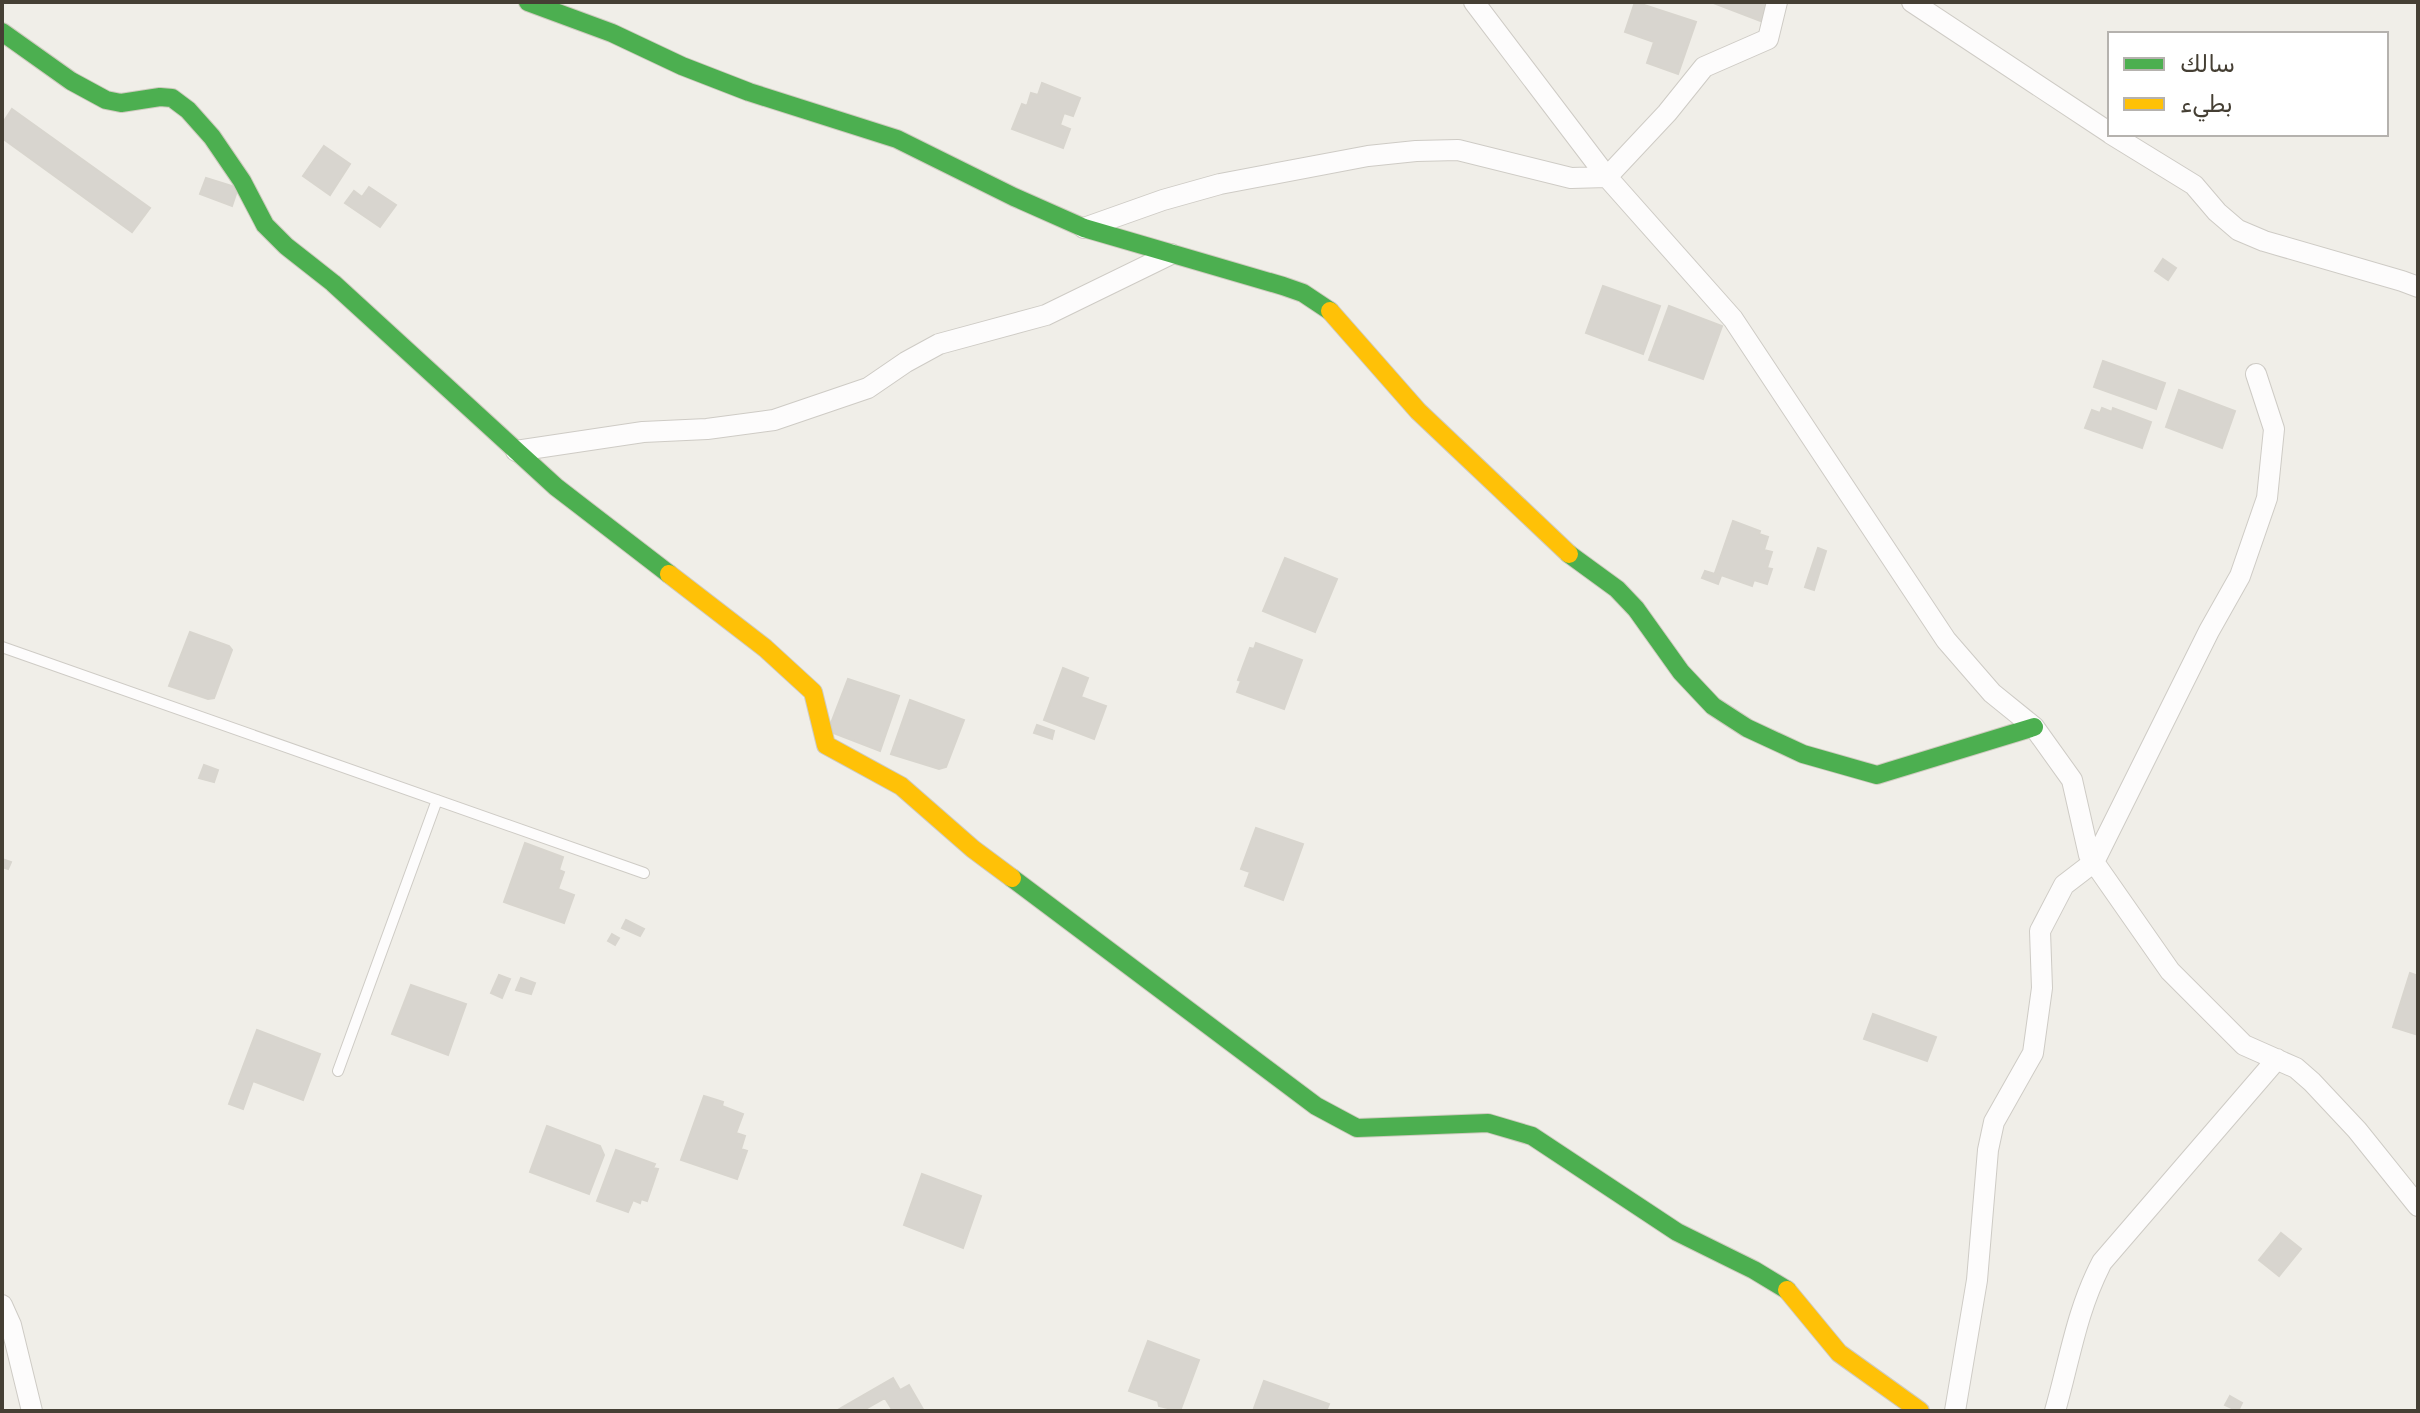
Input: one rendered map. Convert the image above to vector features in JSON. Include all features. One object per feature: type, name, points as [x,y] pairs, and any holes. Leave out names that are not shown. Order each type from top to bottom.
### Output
[{"type":"street","points":[[528,2],[612,33],[736,88],[897,139],[1084,228],[1303,293],[1326,306],[1418,411],[1550,538],[1617,589],[1702,695],[1747,728],[1803,754],[1877,775],[2034,727]]},
{"type":"street","points":[[1474,2],[1607,177],[1733,319],[1946,640],[1992,693],[2034,727],[2072,780],[2089,855],[2170,971],[2244,1045],[2296,1068],[2312,1082],[2357,1130],[2418,1206]]},
{"type":"street","points":[[1084,228],[1220,184],[1368,156],[1416,151],[1458,150],[1571,178],[1607,177],[1667,113],[1704,67],[1768,39],[1777,2]]},
{"type":"street","points":[[1912,2],[2108,132]]},
{"type":"street","points":[[2,32],[71,81],[106,100],[121,103],[172,98],[188,110],[212,137],[242,181],[265,225],[286,246],[333,283],[556,487],[765,648],[813,692],[826,745],[901,786],[985,858],[1316,1106],[1357,1128],[1488,1123],[1532,1136],[1677,1232],[1754,1270],[1792,1293],[1839,1353],[1920,1411]]},
{"type":"street","points":[[2114,136],[2194,185],[2217,212],[2238,230],[2264,241],[2418,287]]},
{"type":"street","points":[[516,451],[629,434],[707,429],[786,416],[868,388],[939,344],[1046,315],[1171,254]]},
{"type":"street","points":[[1955,1411],[1977,1280],[1988,1150],[1994,1122],[2033,1053],[2042,988],[2040,931],[2064,885],[2094,862],[2209,631],[2240,576],[2267,498],[2274,429],[2256,374]]},
{"type":"street","points":[[2055,1411],[2076,1325],[2102,1262],[2277,1059]]},
{"type":"street","points":[[2,1305],[11,1325],[32,1411]]},
{"type":"lane","points":[[2,647],[644,873]]},
{"type":"lane","points":[[338,1071],[437,800]]},
{"type":"building","points":[[1635,2],[1696,22],[1678,74],[1647,63],[1654,42],[1625,32]]},
{"type":"building","points":[[1711,2],[1770,2],[1763,22]]},
{"type":"building","points":[[1042,83],[1080,98],[1073,116],[1064,113],[1060,125],[1070,129],[1063,148],[1012,129],[1022,104],[1027,106],[1031,93],[1038,95]]},
{"type":"building","points":[[12,109],[150,208],[132,232],[2,138],[2,124]]},
{"type":"building","points":[[324,146],[350,164],[330,195],[303,176]]},
{"type":"building","points":[[206,178],[238,188],[232,206],[200,194]]},
{"type":"building","points":[[369,187],[396,205],[380,227],[345,203],[354,191],[362,197]]},
{"type":"building","points":[[2163,259],[2176,268],[2168,280],[2155,271]]},
{"type":"building","points":[[1603,286],[1660,306],[1643,354],[1586,333]]},
{"type":"building","points":[[1669,306],[1722,326],[1703,379],[1649,360]]},
{"type":"building","points":[[2103,361],[2165,383],[2156,409],[2094,387]]},
{"type":"building","points":[[2179,390],[2235,411],[2222,448],[2166,427]]},
{"type":"building","points":[[2102,408],[2112,412],[2113,408],[2151,422],[2142,448],[2085,428],[2092,410],[2100,413]]},
{"type":"building","points":[[1733,521],[1768,537],[1764,550],[1772,552],[1767,568],[1772,569],[1767,584],[1754,580],[1752,586],[1715,573]]},
{"type":"building","points":[[1818,548],[1826,551],[1814,590],[1805,587]]},
{"type":"building","points":[[1285,558],[1337,579],[1315,632],[1263,611]]},
{"type":"building","points":[[1705,571],[1721,576],[1718,584],[1702,578]]},
{"type":"building","points":[[190,632],[229,646],[232,650],[214,698],[208,699],[169,686]]},
{"type":"building","points":[[1256,643],[1302,660],[1284,709],[1237,692],[1241,681],[1238,680],[1250,648],[1254,649]]},
{"type":"building","points":[[1063,668],[1088,678],[1081,697],[1106,706],[1094,739],[1044,720]]},
{"type":"building","points":[[848,679],[899,696],[880,751],[828,731]]},
{"type":"building","points":[[910,700],[964,720],[946,767],[939,769],[891,754]]},
{"type":"building","points":[[1037,725],[1054,731],[1052,739],[1034,733]]},
{"type":"building","points":[[204,765],[218,770],[214,782],[199,778]]},
{"type":"building","points":[[1256,828],[1303,844],[1283,900],[1245,886],[1250,872],[1241,869]]},
{"type":"building","points":[[525,843],[563,857],[559,870],[564,872],[558,889],[574,895],[564,923],[504,902]]},
{"type":"building","points":[[2,859],[11,862],[8,869],[2,867]]},
{"type":"building","points":[[626,920],[644,929],[640,936],[622,928]]},
{"type":"building","points":[[612,934],[619,938],[615,945],[608,941]]},
{"type":"building","points":[[2410,973],[2418,976],[2418,1035],[2393,1027]]},
{"type":"building","points":[[499,975],[510,979],[502,998],[491,993]]},
{"type":"building","points":[[521,978],[535,983],[531,994],[516,990]]},
{"type":"building","points":[[411,985],[466,1004],[448,1055],[392,1034]]},
{"type":"building","points":[[1873,1014],[1936,1037],[1927,1061],[1864,1039]]},
{"type":"building","points":[[257,1030],[320,1054],[303,1100],[253,1081],[243,1109],[229,1104]]},
{"type":"building","points":[[704,1096],[723,1102],[722,1106],[743,1114],[736,1133],[745,1136],[741,1149],[747,1151],[737,1179],[681,1160]]},
{"type":"building","points":[[547,1126],[600,1146],[604,1155],[589,1194],[530,1172]]},
{"type":"building","points":[[616,1150],[655,1164],[653,1168],[658,1169],[647,1201],[641,1199],[640,1203],[633,1200],[628,1212],[597,1201]]},
{"type":"building","points":[[922,1174],[981,1196],[963,1248],[904,1225]]},
{"type":"building","points":[[2281,1233],[2301,1249],[2279,1276],[2259,1260]]},
{"type":"building","points":[[1148,1341],[1199,1360],[1180,1411],[1159,1406],[1158,1401],[1129,1391]]},
{"type":"building","points":[[893,1378],[900,1390],[909,1385],[924,1411],[893,1411],[885,1398],[862,1411],[836,1411]]},
{"type":"building","points":[[1264,1381],[1329,1404],[1326,1411],[1253,1411]]},
{"type":"building","points":[[2230,1396],[2242,1403],[2238,1411],[2225,1405]]},
{"type":"traffic: fast","points":[[528,2],[612,33],[682,66],[749,92],[897,139],[1084,228],[1283,286],[1303,293],[1330,311]]},
{"type":"traffic: fast","points":[[2,32],[71,81],[106,100],[121,103],[172,98],[188,110],[212,137],[242,181],[265,225],[286,246],[333,283],[556,487],[669,574]]},
{"type":"traffic: fast","points":[[1569,554],[1617,589],[1636,609],[1681,672],[1713,706],[1747,728],[1803,754],[1877,775],[2034,727]]},
{"type":"traffic: fast","points":[[1012,878],[1316,1106],[1357,1128],[1488,1123],[1532,1136],[1677,1232],[1787,1290]]},
{"type":"traffic: slow","points":[[1330,311],[1418,411],[1569,554]]},
{"type":"traffic: slow","points":[[669,574],[765,648],[813,692],[826,745],[901,786],[973,849],[1012,878]]},
{"type":"traffic: slow","points":[[1787,1290],[1839,1353],[1920,1411]]}]
